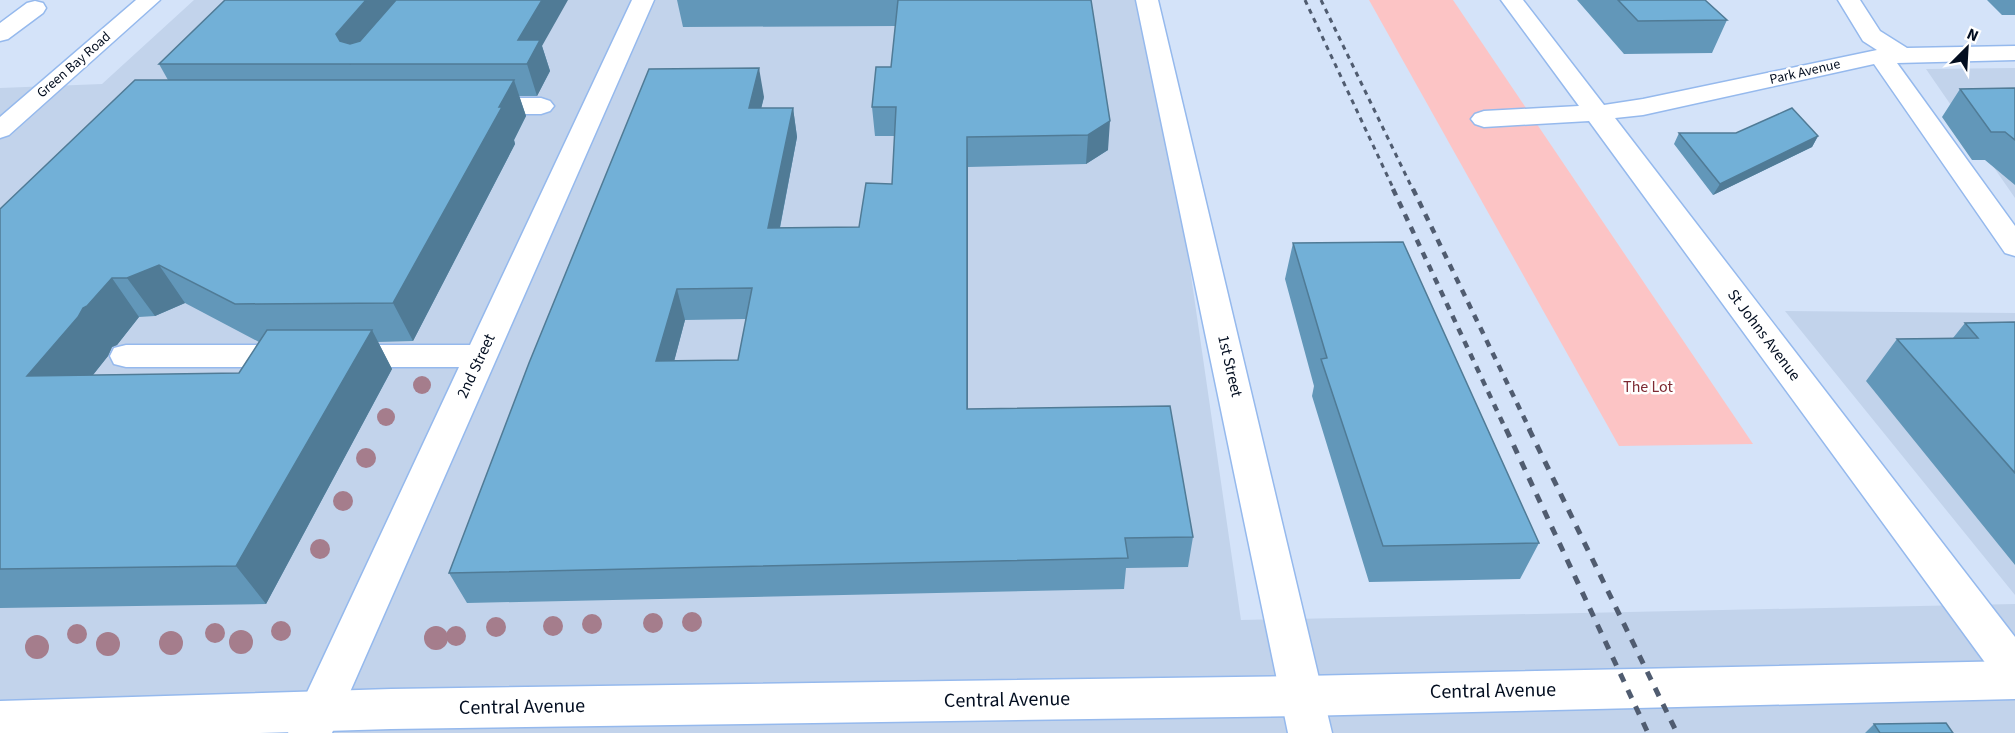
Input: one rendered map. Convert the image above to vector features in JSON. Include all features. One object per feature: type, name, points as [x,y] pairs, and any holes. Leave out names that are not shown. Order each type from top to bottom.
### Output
[{"type":"street","name":"Green Bay Road","points":[[0,130],[149,0]]},
{"type":"street","name":"2nd Street","points":[[315,722],[642,0]]},
{"type":"street","name":"1st Street","points":[[1147,0],[1306,714]]},
{"type":"street","name":"St Johns Avenue","points":[[1512,0],[2015,670]]},
{"type":"street","points":[[1849,0],[1871,36],[1890,55],[1954,158],[2015,247]]},
{"type":"street","points":[[0,34],[35,8]]},
{"type":"street","name":"Park Avenue","points":[[1484,119],[1597,113],[1643,107],[1890,55],[2015,53]]},
{"type":"street","points":[[459,106],[541,106]]},
{"type":"street","points":[[126,356],[481,356]]},
{"type":"street","name":"Central Avenue","points":[[0,721],[315,722],[1306,714],[2015,680]]},
{"type":"shaded area","points":[[194,0],[1151,0],[1241,620],[2015,604],[2015,733],[0,733],[0,88],[102,84]]},
{"type":"shaded area","points":[[2015,68],[2015,198],[1926,69]]},
{"type":"shaded area","points":[[1785,311],[2015,313],[2015,595]]},
{"type":"green space","name":"The Lot","points":[[1369,0],[1453,0],[1753,444],[1619,446]]},
{"type":"building","points":[[225,0],[366,0],[336,34],[340,41],[350,44],[360,41],[396,0],[542,0],[518,40],[540,40],[527,64],[159,64]]},
{"type":"building","points":[[898,0],[1091,0],[1110,121],[1088,135],[967,137],[967,409],[1170,406],[1193,537],[1125,538],[1128,558],[449,573],[529,363],[649,69],[759,68],[749,108],[793,108],[768,228],[859,227],[866,183],[892,184],[896,107],[872,107],[876,67],[891,67]],"holes":[[[752,288],[738,360],[656,361],[677,289]]]},
{"type":"building","points":[[1618,0],[1705,0],[1727,20],[1638,21]]},
{"type":"building","points":[[135,80],[514,80],[499,107],[502,107],[393,303],[235,304],[159,265],[127,278],[112,278],[83,308],[78,317],[27,376],[239,373],[267,330],[372,330],[236,566],[0,569],[0,209]]},
{"type":"building","points":[[2015,88],[2015,140],[2005,132],[1991,132],[1960,89]]},
{"type":"building","points":[[1792,108],[1818,136],[1720,184],[1679,133],[1736,133]]},
{"type":"building","points":[[1403,242],[1539,543],[1383,546],[1321,359],[1327,358],[1293,243]]},
{"type":"building","points":[[2015,322],[2015,473],[1897,339],[1978,338],[1965,323]]},
{"type":"building","points":[[1946,723],[1953,733],[1880,733],[1874,724]]},
{"type":"railway","points":[[1305,0],[1394,190]]},
{"type":"railway","points":[[1321,0],[1413,190]]},
{"type":"railway","points":[[1393,189],[1506,430]]},
{"type":"railway","points":[[1413,189],[1530,430]]},
{"type":"railway","points":[[1506,429],[1648,733]]},
{"type":"railway","points":[[1529,429],[1677,733]]}]
